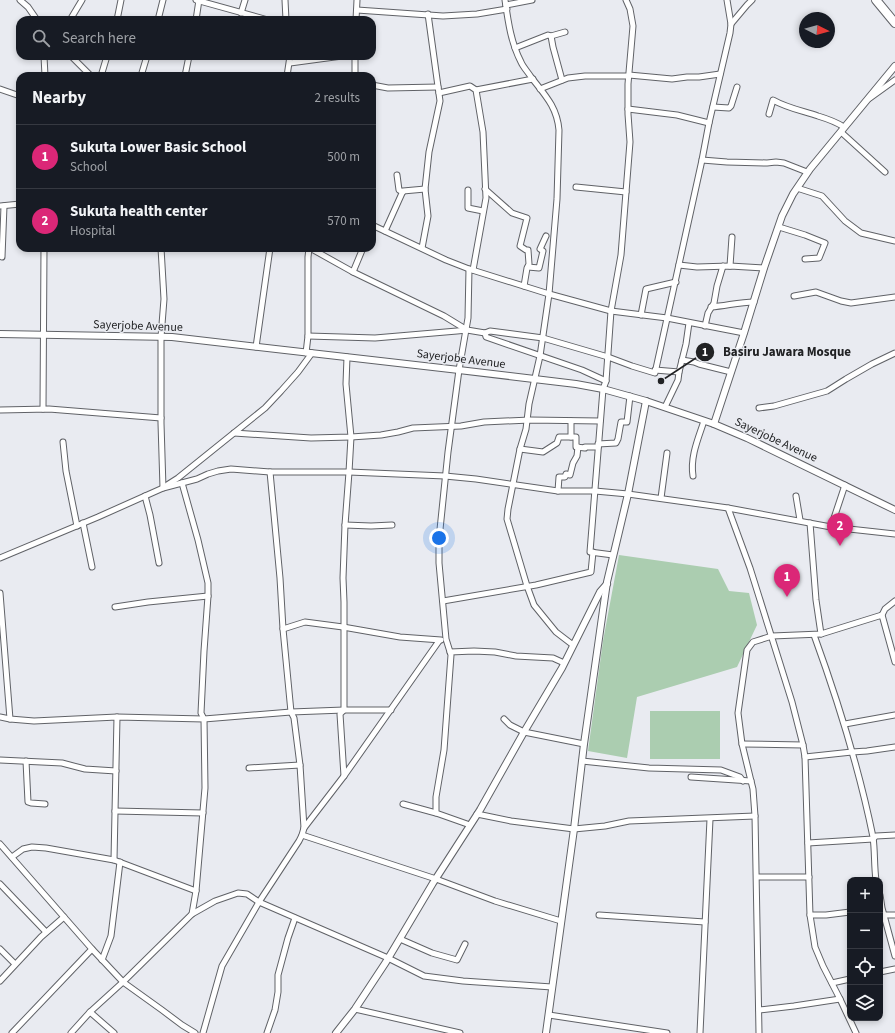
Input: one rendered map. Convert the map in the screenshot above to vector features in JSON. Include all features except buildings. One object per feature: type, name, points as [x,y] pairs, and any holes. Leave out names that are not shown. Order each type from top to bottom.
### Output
[{"type":"main road","points":[[876,0],[895,23]]},
{"type":"street","points":[[19,0],[28,7],[34,16]]},
{"type":"street","points":[[72,16],[82,0]]},
{"type":"street","points":[[118,16],[121,0]]},
{"type":"street","points":[[159,16],[163,0]]},
{"type":"street","points":[[196,16],[198,0],[248,16]]},
{"type":"street","points":[[241,13],[245,0]]},
{"type":"street","points":[[285,0],[286,16]]},
{"type":"street","points":[[356,16],[357,0]]},
{"type":"street","points":[[356,10],[443,16],[477,14],[506,5],[532,0]]},
{"type":"street","points":[[613,555],[590,552],[603,389],[606,381],[611,311],[620,255],[630,142],[628,109],[633,26],[630,9],[626,0]]},
{"type":"street","points":[[308,336],[375,338],[467,330],[485,333],[490,331],[543,338],[608,357],[655,373],[676,282],[709,122],[730,34],[731,24],[727,0]]},
{"type":"street","points":[[731,24],[752,0]]},
{"type":"street","points":[[506,5],[512,39],[521,63],[554,108],[559,130],[557,199],[549,294],[540,356],[534,379],[526,429],[520,449],[507,519],[534,605],[556,632],[573,645]]},
{"type":"street","points":[[422,248],[428,216],[425,189],[429,152],[440,101],[428,14]]},
{"type":"street","points":[[515,48],[548,35],[551,36],[564,32]]},
{"type":"street","points":[[551,36],[562,80]]},
{"type":"street","points":[[44,60],[45,72]]},
{"type":"street","points":[[75,60],[87,72]]},
{"type":"street","points":[[102,72],[106,60]]},
{"type":"street","points":[[142,72],[146,60]]},
{"type":"street","points":[[186,72],[187,60]]},
{"type":"street","points":[[288,72],[290,63],[312,60]]},
{"type":"street","points":[[355,60],[355,72]]},
{"type":"street","points":[[714,424],[764,268],[782,216],[793,194],[807,172],[895,66]]},
{"type":"street","points":[[540,88],[568,78],[585,76],[629,75],[672,79],[687,77],[699,78],[720,74]]},
{"type":"street","points":[[439,93],[470,86],[476,90],[533,80]]},
{"type":"street","points":[[865,102],[895,80]]},
{"type":"street","points":[[376,86],[388,88],[438,87]]},
{"type":"street","points":[[713,107],[730,108],[738,87]]},
{"type":"street","points":[[0,89],[16,95]]},
{"type":"street","points":[[436,813],[436,797],[444,750],[451,655],[446,639],[440,563],[440,539],[445,476],[459,370],[467,330],[471,270],[486,198],[483,132],[476,90]]},
{"type":"street","points":[[769,114],[773,100],[780,104],[834,121],[885,172]]},
{"type":"street","points":[[628,109],[677,115],[709,122]]},
{"type":"street","points":[[702,160],[727,162],[776,162],[784,163],[807,172]]},
{"type":"street","points":[[397,175],[398,190],[403,192],[425,189]]},
{"type":"street","points":[[576,187],[626,192]]},
{"type":"street","points":[[797,188],[822,196],[845,221],[861,233],[895,241]]},
{"type":"street","points":[[485,189],[512,213],[527,218],[520,246],[528,250],[529,264],[524,286]]},
{"type":"street","points":[[468,190],[468,208],[483,211]]},
{"type":"street","points":[[385,231],[403,192]]},
{"type":"street","points":[[2,257],[2,206],[16,204]]},
{"type":"street","points":[[376,227],[446,260],[471,270],[549,294],[611,311],[667,318],[744,333]]},
{"type":"street","points":[[779,227],[824,243],[818,258],[805,259]]},
{"type":"street","points":[[528,267],[539,268],[543,251],[540,249],[546,236]]},
{"type":"street","points":[[730,266],[732,237]]},
{"type":"street","points":[[43,409],[44,252]]},
{"type":"street","points":[[161,252],[164,299],[161,337],[163,488]]},
{"type":"street","points":[[256,347],[269,252]]},
{"type":"street","points":[[163,488],[178,478],[265,408],[298,372],[309,353],[309,252]]},
{"type":"street","points":[[316,252],[353,272],[444,316],[467,330]]},
{"type":"street","points":[[353,272],[361,252]]},
{"type":"street","points":[[679,265],[697,267],[730,266],[764,268]]},
{"type":"street","points":[[704,326],[708,313],[714,303],[722,266]]},
{"type":"street","points":[[641,315],[646,289],[676,282]]},
{"type":"street","points":[[794,296],[816,292],[851,303],[895,297]]},
{"type":"street","points":[[886,298],[895,302]]},
{"type":"street","points":[[711,307],[754,302]]},
{"type":"street","points":[[665,407],[678,380],[689,323]]},
{"type":"street","points":[[485,333],[486,337],[582,370],[606,381]]},
{"type":"street","name":"Sayerjobe Avenue","points":[[0,334],[172,337],[576,384],[603,389],[646,401],[714,424],[770,448],[895,510]]},
{"type":"street","points":[[759,408],[774,406],[826,391],[852,375],[895,353]]},
{"type":"street","points":[[344,776],[340,714],[344,710],[343,578],[351,437],[346,384],[347,357]]},
{"type":"street","points":[[682,360],[731,372]]},
{"type":"street","points":[[655,370],[679,372]]},
{"type":"street","points":[[578,447],[616,443],[621,422],[627,422],[630,396]]},
{"type":"street","points":[[546,1033],[584,744],[608,582],[628,494],[646,401]]},
{"type":"street","points":[[0,410],[49,409],[161,418]]},
{"type":"street","points":[[234,433],[311,438],[351,437],[381,435],[413,428],[452,426],[484,422],[527,420],[600,421]]},
{"type":"street","points":[[571,420],[571,436]]},
{"type":"street","points":[[693,476],[693,454],[704,421]]},
{"type":"street","points":[[520,449],[543,452],[557,443],[560,437],[576,437],[576,447],[578,447],[577,456],[570,474],[566,474],[565,477],[559,477],[558,491]]},
{"type":"street","points":[[63,442],[66,471],[77,526]]},
{"type":"street","points":[[661,498],[667,453]]},
{"type":"street","points":[[0,558],[163,488],[218,471],[230,470],[270,472],[349,472],[445,476],[558,491],[595,491],[661,498],[800,520],[830,527],[895,534]]},
{"type":"street","points":[[203,1033],[222,966],[259,902],[299,841],[304,828],[300,765],[294,718],[291,712],[270,472]]},
{"type":"street","points":[[182,483],[208,583],[201,713],[204,719],[205,788],[196,891],[192,914]]},
{"type":"street","points":[[830,527],[845,485]]},
{"type":"street","points":[[145,496],[159,563]]},
{"type":"street","points":[[796,496],[800,520]]},
{"type":"street","points":[[728,508],[750,568],[772,636],[803,745],[805,757],[810,915],[815,946],[823,966],[856,1033]]},
{"type":"street","points":[[810,523],[816,600],[821,634]]},
{"type":"street","points":[[82,524],[92,567]]},
{"type":"street","points":[[345,525],[392,525]]},
{"type":"street","points":[[443,601],[536,585],[592,572],[593,552]]},
{"type":"street","points":[[336,1033],[355,1009],[388,958],[477,814],[564,663],[600,592],[608,582]]},
{"type":"street","points":[[0,593],[10,720]]},
{"type":"street","points":[[115,607],[208,596]]},
{"type":"street","points":[[895,601],[885,609],[882,616],[895,662]]},
{"type":"street","points":[[759,1033],[756,816],[754,788],[742,744],[738,713],[747,650],[754,642],[772,636],[821,634],[882,616]]},
{"type":"street","points":[[283,629],[305,622],[400,637],[439,641],[446,639]]},
{"type":"street","points":[[814,635],[845,724],[873,839],[876,877]]},
{"type":"street","points":[[304,828],[344,776],[439,641]]},
{"type":"street","points":[[450,652],[496,652],[516,656],[553,658],[564,663]]},
{"type":"street","points":[[0,717],[10,720],[34,721],[117,717],[204,719],[291,712],[390,710]]},
{"type":"street","points":[[845,724],[895,716]]},
{"type":"street","points":[[114,860],[117,717]]},
{"type":"street","points":[[504,719],[510,725],[524,732],[584,744]]},
{"type":"street","points":[[742,744],[803,745]]},
{"type":"street","points":[[805,757],[895,747]]},
{"type":"street","points":[[0,760],[62,763],[85,769],[116,771]]},
{"type":"street","points":[[582,760],[648,768],[721,770],[740,777],[743,781]]},
{"type":"street","points":[[26,761],[28,802],[45,804]]},
{"type":"street","points":[[249,768],[300,765]]},
{"type":"street","points":[[691,777],[751,781]]},
{"type":"street","points":[[403,804],[436,813],[470,825]]},
{"type":"street","points":[[115,810],[203,813]]},
{"type":"street","points":[[477,814],[511,821],[574,829],[605,826],[629,821],[756,816]]},
{"type":"street","points":[[700,1033],[710,819]]},
{"type":"street","points":[[302,835],[436,879],[496,901],[561,921]]},
{"type":"street","points":[[808,843],[873,839],[876,836],[895,835]]},
{"type":"street","points":[[0,844],[123,982],[182,1026],[195,1033]]},
{"type":"street","points":[[12,857],[23,849],[32,847],[46,848],[114,860],[196,891]]},
{"type":"street","points":[[102,960],[111,936],[120,862]]},
{"type":"street","points":[[757,878],[809,877]]},
{"type":"street","points":[[0,884],[46,932]]},
{"type":"street","points":[[71,1033],[90,1012],[123,982],[192,914],[215,901],[238,893],[247,894],[259,902],[388,958],[424,976],[463,981],[552,986]]},
{"type":"street","points":[[810,915],[847,912]]},
{"type":"street","points":[[599,915],[705,922]]},
{"type":"street","points":[[895,915],[884,915],[895,956]]},
{"type":"street","points":[[0,981],[14,964],[46,932],[64,917]]},
{"type":"street","points":[[267,1033],[275,1010],[278,992],[278,975],[295,918]]},
{"type":"street","points":[[400,938],[432,953],[457,960],[465,944]]},
{"type":"street","points":[[0,949],[14,964]]},
{"type":"street","points":[[12,1033],[92,949]]},
{"type":"street","points":[[883,971],[895,968]]},
{"type":"street","points":[[832,983],[847,980]]},
{"type":"street","points":[[759,1010],[840,998]]},
{"type":"street","points":[[355,1009],[460,1033]]},
{"type":"street","points":[[90,1012],[114,1033]]},
{"type":"street","points":[[549,1014],[667,1033]]},
{"type":"green space","points":[[619,555],[718,569],[729,591],[749,593],[757,625],[737,667],[637,697],[627,758],[588,751],[603,641]]},
{"type":"green space","points":[[650,711],[720,711],[720,759],[650,759]]},
{"type":"place","name":"Basiru Jawara Mosque","points":[[661,381]]},
{"type":"place","name":"Sukuta health center","points":[[840,546]]},
{"type":"place","name":"Sukuta Lower Basic School","points":[[787,597]]}]
